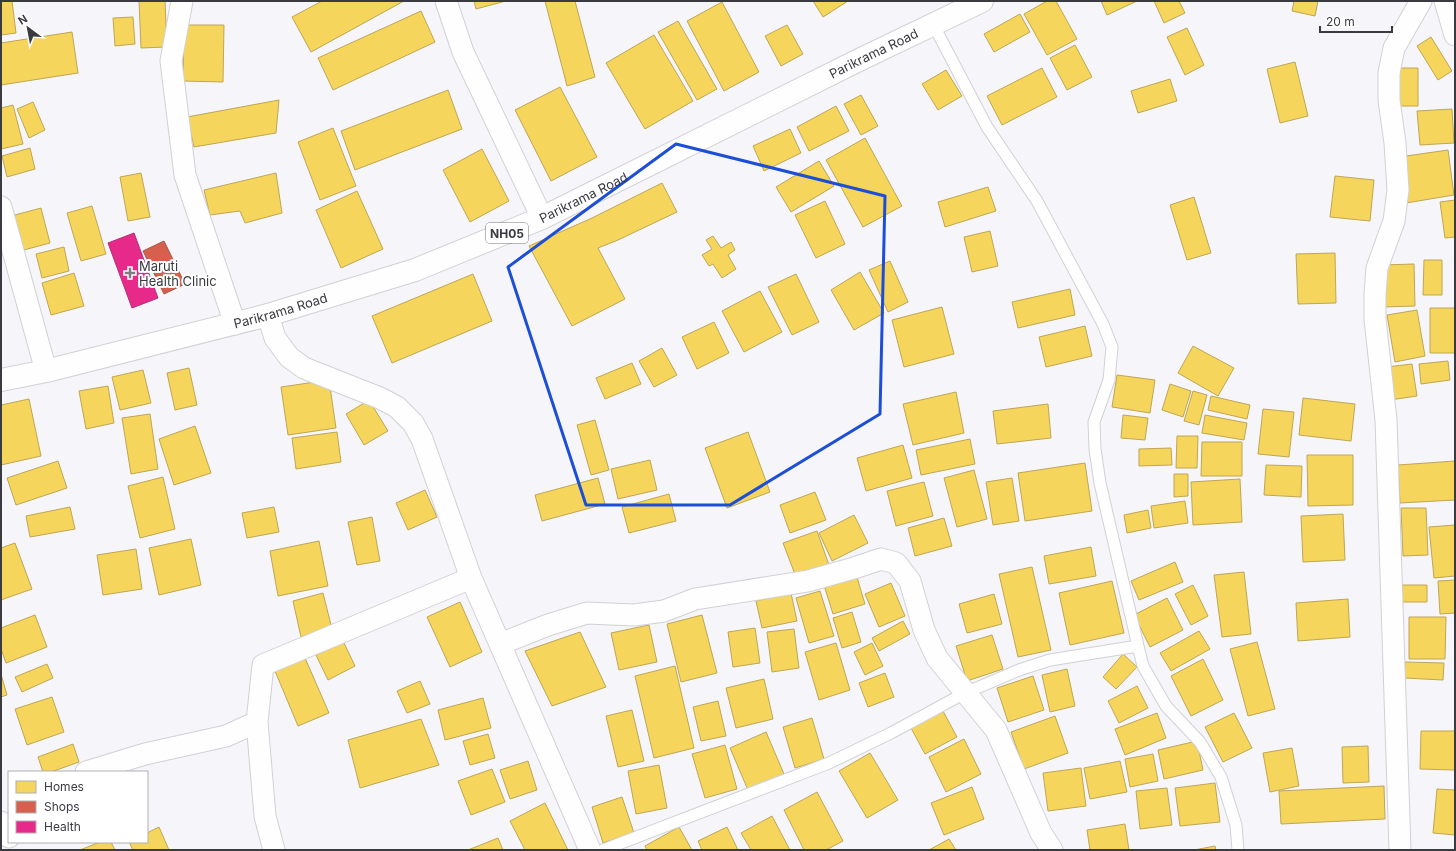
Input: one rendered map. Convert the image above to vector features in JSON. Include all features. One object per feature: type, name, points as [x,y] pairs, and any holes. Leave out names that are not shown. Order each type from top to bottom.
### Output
[{"type":"main road","name":"Parikrama Road","points":[[1,380],[46,371],[235,324],[415,270],[542,218],[859,60],[982,1]]},
{"type":"street","points":[[182,1],[171,61],[185,175],[235,324]]},
{"type":"street","points":[[446,1],[463,52],[542,218]]},
{"type":"street","points":[[1400,850],[1386,420],[1375,318],[1375,294],[1377,268],[1394,221],[1398,190],[1395,143],[1389,100],[1389,73],[1394,48],[1421,1]]},
{"type":"street","points":[[1445,1],[1455,35]]},
{"type":"street","points":[[1,207],[46,371]]},
{"type":"street","points":[[268,315],[276,338],[289,357],[304,368],[380,398],[397,407],[413,423],[422,439],[471,578],[590,850]]},
{"type":"street","points":[[500,644],[548,625],[587,613],[634,615],[664,611],[695,599],[808,580],[881,559],[896,563],[910,581],[924,630],[937,658],[996,730],[1041,833],[1052,850]]},
{"type":"street","points":[[274,850],[265,816],[257,722],[263,665],[471,578]]},
{"type":"street","points":[[89,771],[145,754],[226,736],[257,722]]},
{"type":"lane","points":[[933,24],[987,127],[1041,208],[1103,324],[1112,347],[1109,380],[1094,422],[1095,448],[1100,483],[1143,666],[1166,706],[1200,742],[1221,777],[1236,826],[1238,850]]},
{"type":"lane","points":[[603,850],[829,763],[891,733],[965,693],[1019,670],[1050,660],[1138,646]]},
{"type":"highlighted area","points":[[676,144],[885,196],[880,414],[730,505],[586,505],[508,267]]},
{"type":"building: Homes","points":[[1,1],[12,1],[16,33],[1,35]]},
{"type":"building: Homes","points":[[139,1],[165,1],[167,47],[141,48]]},
{"type":"building: Homes","points":[[322,1],[404,1],[311,52],[292,17]]},
{"type":"building: Homes","points":[[474,1],[506,1],[476,9]]},
{"type":"building: Homes","points":[[545,1],[575,1],[595,77],[567,86]]},
{"type":"building: Homes","points":[[813,1],[848,1],[823,17]]},
{"type":"building: Homes","points":[[1047,1],[1056,1],[1077,39],[1047,55],[1024,14]]},
{"type":"building: Homes","points":[[1101,1],[1137,1],[1107,15]]},
{"type":"building: Homes","points":[[1154,1],[1179,1],[1185,13],[1164,23]]},
{"type":"building: Homes","points":[[1294,1],[1318,1],[1315,16],[1292,11]]},
{"type":"building: Homes","points":[[722,2],[759,72],[724,91],[687,21]]},
{"type":"building: Homes","points":[[421,11],[435,42],[333,90],[318,58]]},
{"type":"building: Homes","points":[[1020,14],[1030,32],[994,52],[984,34]]},
{"type":"building: Homes","points":[[133,17],[135,44],[115,46],[113,18]]},
{"type":"building: Homes","points":[[678,21],[717,89],[697,100],[658,32]]},
{"type":"building: Homes","points":[[184,25],[224,25],[223,82],[183,81]]},
{"type":"building: Homes","points":[[787,25],[803,54],[781,66],[765,36]]},
{"type":"building: Homes","points":[[1187,28],[1204,65],[1185,75],[1167,37]]},
{"type":"building: Homes","points":[[72,32],[78,73],[1,85],[1,43]]},
{"type":"building: Homes","points":[[654,35],[693,101],[645,129],[606,63]]},
{"type":"building: Homes","points":[[1431,37],[1452,71],[1438,80],[1417,46]]},
{"type":"building: Homes","points":[[1075,45],[1092,77],[1067,90],[1050,58]]},
{"type":"building: Homes","points":[[1295,62],[1308,116],[1280,123],[1267,69]]},
{"type":"building: Homes","points":[[1042,68],[1057,97],[1002,125],[987,96]]},
{"type":"building: Homes","points":[[1396,68],[1418,68],[1418,106],[1396,106]]},
{"type":"building: Homes","points":[[946,70],[962,96],[938,110],[922,84]]},
{"type":"building: Homes","points":[[1170,79],[1177,101],[1138,113],[1131,91]]},
{"type":"building: Homes","points":[[560,87],[597,157],[551,181],[515,110]]},
{"type":"building: Homes","points":[[448,90],[462,129],[355,170],[341,131]]},
{"type":"building: Homes","points":[[861,95],[878,126],[861,135],[844,104]]},
{"type":"building: Homes","points":[[279,100],[276,133],[194,147],[187,117]]},
{"type":"building: Homes","points":[[33,102],[45,130],[29,138],[17,109]]},
{"type":"building: Homes","points":[[13,105],[23,144],[1,149],[1,108]]},
{"type":"building: Homes","points":[[836,106],[849,131],[809,151],[797,127]]},
{"type":"building: Homes","points":[[1452,109],[1454,143],[1420,145],[1417,111]]},
{"type":"building: Homes","points":[[333,128],[356,186],[320,200],[298,142]]},
{"type":"building: Homes","points":[[790,129],[801,153],[764,171],[753,146]]},
{"type":"building: Homes","points":[[865,138],[902,206],[863,227],[826,160]]},
{"type":"building: Homes","points":[[30,148],[35,169],[7,177],[2,156]]},
{"type":"building: Homes","points":[[482,149],[509,201],[470,222],[443,170]]},
{"type":"building: Homes","points":[[1448,150],[1454,195],[1406,203],[1399,157]]},
{"type":"building: Homes","points":[[819,161],[834,186],[791,212],[776,187]]},
{"type":"building: Homes","points":[[141,173],[150,217],[128,221],[120,177]]},
{"type":"building: Homes","points":[[276,173],[282,213],[245,223],[240,211],[210,215],[204,190]]},
{"type":"building: Homes","points":[[1335,176],[1374,180],[1370,221],[1330,217]]},
{"type":"building: Homes","points":[[662,183],[677,212],[598,248],[625,299],[572,326],[529,246],[592,218]]},
{"type":"building: Homes","points":[[988,187],[996,211],[945,227],[938,202]]},
{"type":"building: Homes","points":[[357,191],[383,249],[341,268],[316,210]]},
{"type":"building: Homes","points":[[1194,197],[1211,253],[1187,260],[1170,205]]},
{"type":"building: Homes","points":[[1455,200],[1455,237],[1445,238],[1440,202]]},
{"type":"building: Homes","points":[[825,201],[845,244],[816,258],[795,215]]},
{"type":"building: Homes","points":[[92,206],[106,254],[81,261],[67,213]]},
{"type":"building: Homes","points":[[41,208],[50,243],[20,251],[11,216]]},
{"type":"building: Homes","points":[[990,231],[998,266],[972,272],[964,237]]},
{"type":"building: Homes","points":[[713,236],[721,248],[731,242],[735,250],[728,255],[736,269],[722,278],[713,264],[709,266],[702,255],[712,249],[706,240]]},
{"type":"building: Homes","points":[[64,247],[69,271],[42,278],[36,254]]},
{"type":"building: Homes","points":[[1335,253],[1336,303],[1298,304],[1296,254]]},
{"type":"building: Homes","points":[[1424,260],[1442,260],[1442,295],[1423,295]]},
{"type":"building: Homes","points":[[890,261],[908,302],[888,312],[869,270]]},
{"type":"building: Homes","points":[[1414,264],[1415,306],[1383,307],[1381,265]]},
{"type":"building: Homes","points":[[860,272],[884,313],[854,330],[831,290]]},
{"type":"building: Homes","points":[[74,273],[84,306],[51,315],[42,283]]},
{"type":"building: Homes","points":[[473,274],[492,321],[392,363],[372,316]]},
{"type":"building: Homes","points":[[796,274],[819,322],[792,335],[768,287]]},
{"type":"building: Homes","points":[[1070,289],[1075,315],[1018,328],[1012,302]]},
{"type":"building: Homes","points":[[760,291],[782,332],[744,352],[722,311]]},
{"type":"building: Homes","points":[[942,307],[954,354],[904,367],[892,320]]},
{"type":"building: Homes","points":[[1430,308],[1455,308],[1455,353],[1430,353]]},
{"type":"building: Homes","points":[[1417,310],[1425,356],[1395,362],[1387,315]]},
{"type":"building: Homes","points":[[714,322],[729,353],[697,369],[682,337]]},
{"type":"building: Homes","points":[[1085,326],[1092,356],[1046,367],[1039,337]]},
{"type":"building: Homes","points":[[1193,346],[1234,368],[1218,396],[1178,373]]},
{"type":"building: Homes","points":[[662,348],[677,375],[654,387],[639,361]]},
{"type":"building: Homes","points":[[1448,361],[1450,380],[1421,384],[1419,364]]},
{"type":"building: Homes","points":[[632,363],[641,384],[605,399],[596,378]]},
{"type":"building: Homes","points":[[1412,364],[1417,396],[1390,400],[1386,367]]},
{"type":"building: Homes","points":[[189,368],[197,405],[175,410],[167,373]]},
{"type":"building: Homes","points":[[143,370],[151,403],[120,410],[112,377]]},
{"type":"building: Homes","points":[[1117,375],[1155,380],[1150,413],[1112,407]]},
{"type":"building: Homes","points":[[329,380],[336,428],[288,435],[281,387]]},
{"type":"building: Homes","points":[[1170,384],[1191,391],[1183,417],[1162,410]]},
{"type":"building: Homes","points":[[108,386],[114,423],[86,429],[79,391]]},
{"type":"building: Homes","points":[[1193,391],[1207,395],[1199,425],[1184,421]]},
{"type":"building: Homes","points":[[956,392],[964,433],[913,445],[903,404]]},
{"type":"building: Homes","points":[[1211,396],[1250,405],[1247,419],[1208,410]]},
{"type":"building: Homes","points":[[1303,398],[1355,404],[1351,441],[1299,435]]},
{"type":"building: Homes","points":[[29,399],[41,456],[1,465],[1,405]]},
{"type":"building: Homes","points":[[369,400],[388,431],[364,445],[346,414]]},
{"type":"building: Homes","points":[[1048,404],[1051,438],[997,444],[993,411]]},
{"type":"building: Homes","points":[[1263,409],[1294,412],[1289,457],[1258,454]]},
{"type":"building: Homes","points":[[150,414],[158,469],[131,474],[122,418]]},
{"type":"building: Homes","points":[[1123,415],[1148,418],[1145,440],[1121,438]]},
{"type":"building: Homes","points":[[1205,415],[1247,423],[1244,440],[1202,433]]},
{"type":"building: Homes","points":[[595,420],[609,470],[591,475],[577,425]]},
{"type":"building: Homes","points":[[195,426],[211,473],[174,485],[159,439]]},
{"type":"building: Homes","points":[[337,432],[341,462],[296,469],[292,438]]},
{"type":"building: Homes","points":[[748,432],[770,492],[727,508],[705,448]]},
{"type":"building: Homes","points":[[1177,436],[1198,436],[1197,468],[1176,468]]},
{"type":"building: Homes","points":[[970,439],[975,464],[921,475],[916,450]]},
{"type":"building: Homes","points":[[1202,442],[1242,442],[1242,476],[1201,476]]},
{"type":"building: Homes","points":[[903,445],[912,478],[866,491],[857,458]]},
{"type":"building: Homes","points":[[1171,448],[1172,465],[1139,466],[1139,449]]},
{"type":"building: Homes","points":[[1307,455],[1353,455],[1353,505],[1308,506]]},
{"type":"building: Homes","points":[[650,460],[657,490],[618,499],[611,469]]},
{"type":"building: Homes","points":[[58,461],[67,488],[16,505],[7,478]]},
{"type":"building: Homes","points":[[1455,461],[1455,500],[1400,503],[1398,465]]},
{"type":"building: Homes","points":[[1085,463],[1092,511],[1025,521],[1018,473]]},
{"type":"building: Homes","points":[[1266,465],[1302,466],[1301,497],[1264,495]]},
{"type":"building: Homes","points":[[974,470],[987,519],[957,527],[944,478]]},
{"type":"building: Homes","points":[[1174,474],[1188,474],[1188,496],[1174,497]]},
{"type":"building: Homes","points":[[163,477],[175,529],[140,538],[128,486]]},
{"type":"building: Homes","points":[[598,478],[605,504],[542,521],[535,495]]},
{"type":"building: Homes","points":[[1012,478],[1019,521],[993,525],[986,482]]},
{"type":"building: Homes","points":[[1240,479],[1242,522],[1193,525],[1191,482]]},
{"type":"building: Homes","points":[[924,482],[933,516],[896,526],[887,491]]},
{"type":"building: Homes","points":[[425,490],[437,517],[408,530],[396,503]]},
{"type":"building: Homes","points":[[815,492],[826,520],[790,533],[780,505]]},
{"type":"building: Homes","points":[[669,494],[676,521],[629,533],[622,507]]},
{"type":"building: Homes","points":[[1185,501],[1188,523],[1154,528],[1151,506]]},
{"type":"building: Homes","points":[[70,507],[75,529],[30,537],[26,516]]},
{"type":"building: Homes","points":[[274,507],[279,532],[247,538],[242,513]]},
{"type":"building: Homes","points":[[1401,508],[1426,508],[1428,555],[1403,556]]},
{"type":"building: Homes","points":[[1148,510],[1151,528],[1127,533],[1124,515]]},
{"type":"building: Homes","points":[[1343,514],[1345,560],[1303,562],[1301,516]]},
{"type":"building: Homes","points":[[854,515],[868,543],[832,561],[819,533]]},
{"type":"building: Homes","points":[[372,517],[380,561],[357,565],[348,522]]},
{"type":"building: Homes","points":[[944,518],[952,546],[915,556],[908,528]]},
{"type":"building: Homes","points":[[1455,525],[1455,576],[1434,578],[1429,527]]},
{"type":"building: Homes","points":[[817,531],[829,565],[796,577],[783,543]]},
{"type":"building: Homes","points":[[191,539],[201,585],[159,595],[149,548]]},
{"type":"building: Homes","points":[[319,541],[328,586],[278,596],[270,551]]},
{"type":"building: Homes","points":[[15,543],[32,589],[1,600],[1,548]]},
{"type":"building: Homes","points":[[1091,547],[1096,576],[1049,584],[1044,556]]},
{"type":"building: Homes","points":[[136,549],[142,589],[103,595],[97,555]]},
{"type":"building: Homes","points":[[1175,562],[1183,582],[1139,600],[1131,581]]},
{"type":"building: Homes","points":[[1032,567],[1051,650],[1018,657],[999,574]]},
{"type":"building: Homes","points":[[1244,572],[1251,634],[1222,637],[1214,575]]},
{"type":"building: Homes","points":[[856,574],[865,604],[833,614],[824,585]]},
{"type":"building: Homes","points":[[1455,580],[1455,613],[1440,614],[1438,581]]},
{"type":"building: Homes","points":[[1112,581],[1124,633],[1070,645],[1059,593]]},
{"type":"building: Homes","points":[[891,583],[905,616],[879,627],[865,594]]},
{"type":"building: Homes","points":[[1193,585],[1208,616],[1191,625],[1175,594]]},
{"type":"building: Homes","points":[[1399,585],[1427,585],[1427,602],[1399,602]]},
{"type":"building: Homes","points":[[820,591],[834,636],[809,643],[796,598]]},
{"type":"building: Homes","points":[[323,593],[332,629],[301,637],[293,601]]},
{"type":"building: Homes","points":[[791,593],[797,621],[762,628],[756,601]]},
{"type":"building: Homes","points":[[994,594],[1002,624],[967,633],[959,604]]},
{"type":"building: Homes","points":[[1167,598],[1183,630],[1150,647],[1134,615]]},
{"type":"building: Homes","points":[[1348,599],[1350,637],[1298,641],[1296,603]]},
{"type":"building: Homes","points":[[460,602],[482,652],[450,667],[427,617]]},
{"type":"building: Homes","points":[[852,612],[861,642],[842,648],[833,618]]},
{"type":"building: Homes","points":[[35,615],[47,647],[6,663],[1,649],[1,628]]},
{"type":"building: Homes","points":[[702,615],[717,673],[681,682],[667,624]]},
{"type":"building: Homes","points":[[1409,617],[1446,617],[1445,659],[1409,659]]},
{"type":"building: Homes","points":[[903,621],[910,634],[879,651],[872,638]]},
{"type":"building: Homes","points":[[649,625],[657,662],[619,670],[611,633]]},
{"type":"building: Homes","points":[[755,628],[760,663],[733,667],[728,632]]},
{"type":"building: Homes","points":[[794,629],[799,668],[772,672],[767,632]]},
{"type":"building: Homes","points":[[1199,631],[1210,649],[1171,671],[1160,653]]},
{"type":"building: Homes","points":[[580,632],[606,687],[552,706],[525,651]]},
{"type":"building: Homes","points":[[992,635],[1003,669],[967,681],[956,646]]},
{"type":"building: Homes","points":[[343,641],[355,666],[328,680],[316,655]]},
{"type":"building: Homes","points":[[1257,642],[1275,709],[1248,716],[1230,649]]},
{"type":"building: Homes","points":[[836,643],[850,690],[819,700],[805,652]]},
{"type":"building: Homes","points":[[872,643],[883,666],[865,675],[854,652]]},
{"type":"building: Homes","points":[[1123,654],[1137,667],[1116,689],[1103,677]]},
{"type":"building: Homes","points":[[305,658],[329,713],[298,726],[275,671]]},
{"type":"building: Homes","points":[[1203,659],[1223,700],[1191,716],[1171,676]]},
{"type":"building: Homes","points":[[1405,662],[1444,663],[1443,680],[1404,678]]},
{"type":"building: Homes","points":[[47,664],[53,678],[22,692],[15,677]]},
{"type":"building: Homes","points":[[675,666],[694,748],[654,758],[635,676]]},
{"type":"building: Homes","points":[[1067,669],[1075,706],[1050,712],[1042,675]]},
{"type":"building: Homes","points":[[885,673],[894,697],[868,707],[859,683]]},
{"type":"building: Homes","points":[[1,674],[7,695],[1,697]]},
{"type":"building: Homes","points":[[1033,676],[1044,710],[1008,722],[997,688]]},
{"type":"building: Homes","points":[[764,679],[773,719],[736,728],[726,688]]},
{"type":"building: Homes","points":[[420,681],[430,704],[407,713],[397,691]]},
{"type":"building: Homes","points":[[1137,686],[1148,708],[1119,723],[1108,701]]},
{"type":"building: Homes","points":[[52,697],[64,732],[27,745],[15,709]]},
{"type":"building: Homes","points":[[483,698],[491,728],[445,740],[438,710]]},
{"type":"building: Homes","points":[[718,701],[726,736],[701,741],[693,707]]},
{"type":"building: Homes","points":[[632,710],[644,761],[618,767],[606,716]]},
{"type":"building: Homes","points":[[943,711],[957,737],[925,754],[911,728]]},
{"type":"building: Homes","points":[[1157,713],[1166,738],[1125,755],[1115,729]]},
{"type":"building: Homes","points":[[1234,713],[1252,748],[1223,762],[1205,727]]},
{"type":"building: Homes","points":[[1055,716],[1068,753],[1024,769],[1011,732]]},
{"type":"building: Homes","points":[[812,718],[824,759],[795,768],[783,727]]},
{"type":"building: Homes","points":[[421,719],[439,765],[360,788],[348,740]]},
{"type":"building: Homes","points":[[1421,731],[1455,731],[1455,770],[1420,769]]},
{"type":"building: Homes","points":[[766,732],[784,774],[748,790],[730,748]]},
{"type":"building: Homes","points":[[488,734],[495,758],[470,765],[463,741]]},
{"type":"building: Homes","points":[[964,739],[981,774],[946,792],[929,757]]},
{"type":"building: Homes","points":[[1197,741],[1203,770],[1164,779],[1158,750]]},
{"type":"building: Homes","points":[[73,744],[79,762],[54,771],[43,771],[38,757]]},
{"type":"building: Homes","points":[[725,745],[737,789],[705,798],[692,754]]},
{"type":"building: Homes","points":[[1368,746],[1369,782],[1343,783],[1342,747]]},
{"type":"building: Homes","points":[[1292,748],[1299,786],[1270,792],[1263,753]]},
{"type":"building: Homes","points":[[870,753],[898,800],[867,818],[839,771]]},
{"type":"building: Homes","points":[[1153,754],[1158,781],[1130,787],[1125,759]]},
{"type":"building: Homes","points":[[528,761],[537,790],[510,799],[500,770]]},
{"type":"building: Homes","points":[[1120,761],[1127,792],[1090,799],[1084,768]]},
{"type":"building: Homes","points":[[659,765],[667,808],[636,814],[628,771]]},
{"type":"building: Homes","points":[[1081,768],[1086,806],[1048,811],[1043,773]]},
{"type":"building: Homes","points":[[492,769],[505,802],[471,815],[458,781]]},
{"type":"building: Homes","points":[[1215,783],[1220,822],[1180,826],[1175,788]]},
{"type":"building: Homes","points":[[1384,786],[1385,819],[1281,824],[1279,791]]},
{"type":"building: Homes","points":[[972,787],[984,819],[944,835],[931,803]]},
{"type":"building: Homes","points":[[1167,788],[1172,825],[1140,829],[1136,791]]},
{"type":"building: Homes","points":[[1437,789],[1455,790],[1455,835],[1433,833]]},
{"type":"building: Homes","points":[[817,792],[843,841],[826,850],[804,850],[784,810]]},
{"type":"building: Homes","points":[[622,797],[634,833],[603,843],[592,807]]},
{"type":"building: Homes","points":[[545,803],[568,850],[525,850],[510,821]]},
{"type":"building: Homes","points":[[772,816],[790,850],[751,850],[741,833]]},
{"type":"building: Homes","points":[[1125,824],[1129,850],[1090,850],[1087,830]]},
{"type":"building: Homes","points":[[159,827],[169,850],[133,850],[130,843],[148,843],[148,832]]},
{"type":"building: Homes","points":[[679,827],[692,850],[647,850],[645,846]]},
{"type":"building: Homes","points":[[727,827],[738,850],[702,850],[698,841]]},
{"type":"building: Homes","points":[[498,838],[503,850],[468,850]]},
{"type":"building: Homes","points":[[949,839],[956,850],[929,850]]},
{"type":"building: Homes","points":[[98,843],[112,843],[115,850],[80,850]]},
{"type":"building: Homes","points":[[1215,846],[1216,850],[1194,850]]},
{"type":"building: Shops","points":[[164,241],[185,284],[164,294],[143,251]]},
{"type":"building: Health","points":[[134,233],[158,298],[132,308],[108,243]]},
{"type":"place","name":"Maruti Health Clinic","points":[[130,273]]}]
